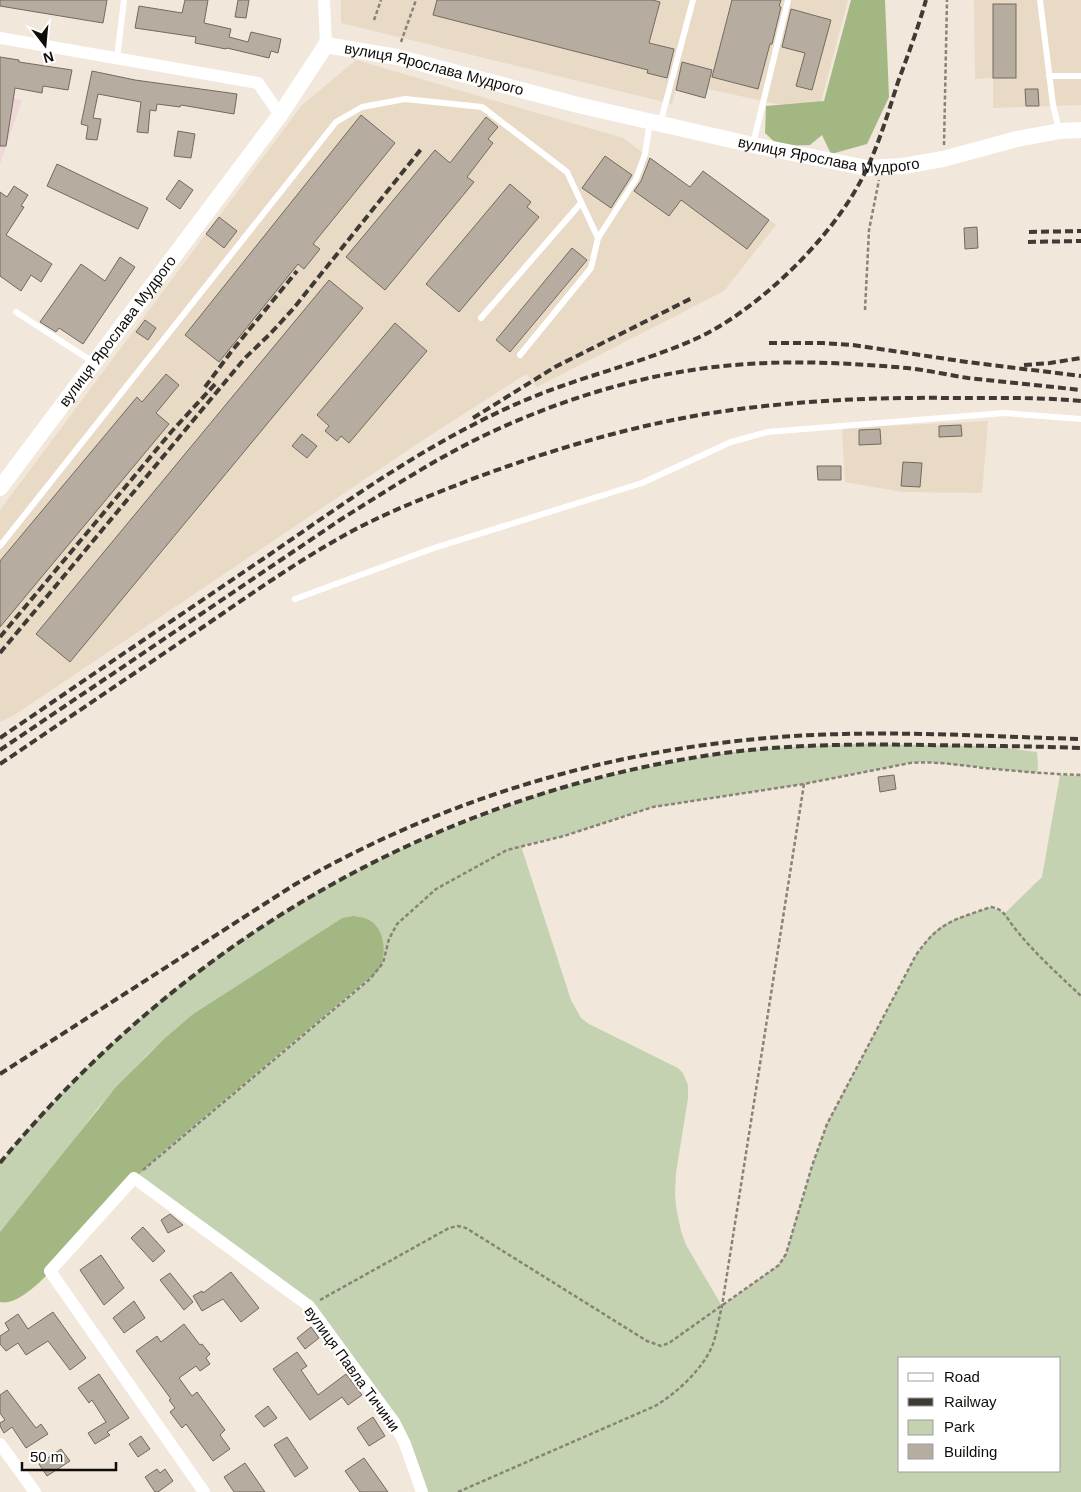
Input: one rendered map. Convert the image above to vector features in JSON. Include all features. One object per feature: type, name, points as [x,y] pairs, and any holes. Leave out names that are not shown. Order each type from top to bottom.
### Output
[{"type":"street","points":[[324,0],[326,45]]},
{"type":"street","points":[[0,38],[258,83],[280,115]]},
{"type":"street","name":"вулиця Ярослава Мудрого","points":[[0,488],[280,115],[326,45],[397,57],[578,105],[753,145],[868,168],[882,168],[943,159],[1017,139],[1060,131],[1081,130]]},
{"type":"street","points":[[134,1178],[50,1271],[204,1492]]},
{"type":"street","name":"вулиця Павла Тичини","points":[[134,1178],[309,1306],[394,1422],[405,1444],[422,1492]]},
{"type":"street","points":[[0,1444],[35,1492]]},
{"type":"lane","points":[[117,58],[124,0]]},
{"type":"lane","points":[[520,355],[591,268],[598,238],[636,179],[693,0]]},
{"type":"lane","points":[[753,145],[788,0]]},
{"type":"lane","points":[[1040,0],[1053,105],[1060,131]]},
{"type":"lane","points":[[1049,76],[1081,76]]},
{"type":"lane","points":[[0,546],[336,122],[362,107],[406,99],[482,107],[567,172],[598,238]]},
{"type":"lane","points":[[481,318],[581,202]]},
{"type":"lane","points":[[16,312],[94,363]]},
{"type":"lane","points":[[295,599],[434,548],[642,484],[730,442],[768,432],[1004,413],[1081,419]]},
{"type":"path","points":[[374,20],[380,0]]},
{"type":"path","points":[[401,42],[416,0]]},
{"type":"path","points":[[943,159],[947,0]]},
{"type":"path","points":[[865,310],[869,230],[882,168]]},
{"type":"path","points":[[134,1178],[160,1154],[370,979],[383,963],[389,939],[397,924],[436,889],[460,874],[507,850],[564,836],[653,807],[804,784],[922,762],[1037,773],[1081,775]]},
{"type":"path","points":[[458,1492],[655,1406],[667,1399],[687,1381],[712,1344],[722,1306],[804,784]]},
{"type":"path","points":[[309,1306],[449,1228],[458,1226],[466,1228],[654,1345],[665,1345],[676,1340],[783,1260],[827,1124],[916,955],[936,930],[952,921],[991,907],[996,908],[1005,913],[1028,945],[1081,996]]},
{"type":"shaded area","points":[[341,0],[848,0],[818,113],[708,89],[705,98],[676,90],[672,104],[341,23]]},
{"type":"shaded area","points":[[974,0],[1081,0],[1081,105],[993,108],[993,78],[975,79]]},
{"type":"shaded area","points":[[356,60],[623,138],[690,187],[703,171],[776,225],[724,291],[537,387],[526,374],[423,440],[13,716],[0,722],[0,510],[302,105]]},
{"type":"shaded area","points":[[0,96],[22,100],[0,164]]},
{"type":"shaded area","points":[[988,421],[982,493],[902,492],[845,482],[842,428]]},
{"type":"green space","points":[[851,0],[885,0],[889,97],[867,144],[831,154],[822,135],[810,145],[779,146],[765,133],[766,106],[824,101]]},
{"type":"green space","points":[[857,744],[991,746],[1037,752],[1038,766],[1037,773],[922,762],[910,763],[804,784],[653,807],[564,836],[521,846],[571,1000],[581,1018],[589,1024],[678,1068],[683,1073],[688,1085],[688,1098],[676,1173],[676,1207],[686,1245],[722,1306],[778,1265],[786,1254],[812,1166],[827,1124],[916,955],[930,936],[943,925],[991,907],[1005,913],[1042,877],[1060,775],[1081,776],[1081,1492],[422,1492],[405,1444],[309,1306],[134,1178],[160,1154],[370,979],[353,916],[342,918],[193,1014],[149,1053],[98,1108],[52,1169],[0,1232],[0,1163],[52,1104],[106,1049],[164,998],[225,952],[289,909],[356,871],[425,838],[540,794],[648,767],[732,752],[786,747]]},
{"type":"green space","points":[[353,916],[369,920],[375,924],[382,936],[384,951],[378,971],[160,1154],[115,1199],[38,1284],[16,1299],[0,1302],[0,1232],[116,1087],[164,1039],[193,1014],[342,918]]},
{"type":"building","points":[[0,0],[107,0],[103,23],[0,6]]},
{"type":"building","points":[[185,0],[208,0],[204,23],[231,29],[229,37],[248,42],[251,32],[281,39],[278,53],[271,51],[269,58],[195,43],[196,37],[135,28],[139,6],[182,13]]},
{"type":"building","points":[[238,0],[249,0],[246,18],[235,17]]},
{"type":"building","points":[[437,0],[652,0],[660,2],[649,43],[674,49],[667,78],[647,73],[648,70],[433,15]]},
{"type":"building","points":[[732,0],[781,0],[772,44],[770,44],[758,89],[712,77]]},
{"type":"building","points":[[993,4],[1016,4],[1016,78],[993,78]]},
{"type":"building","points":[[791,9],[831,20],[812,90],[796,86],[805,53],[782,47]]},
{"type":"building","points":[[0,57],[19,60],[19,62],[72,70],[68,90],[43,86],[42,93],[15,88],[6,146],[0,146]]},
{"type":"building","points":[[682,62],[712,70],[705,98],[676,90]]},
{"type":"building","points":[[92,71],[135,80],[237,94],[234,114],[181,105],[180,107],[157,104],[156,111],[150,110],[148,133],[137,132],[141,102],[98,94],[93,118],[101,119],[97,140],[86,139],[88,126],[81,124]]},
{"type":"building","points":[[1025,89],[1038,89],[1039,106],[1026,106]]},
{"type":"building","points":[[361,115],[395,143],[313,244],[320,249],[304,269],[298,264],[219,362],[185,335]]},
{"type":"building","points":[[486,117],[498,127],[488,139],[493,143],[467,177],[474,182],[385,290],[346,257],[435,150],[450,163]]},
{"type":"building","points":[[178,131],[195,134],[191,158],[174,156]]},
{"type":"building","points":[[605,156],[632,175],[611,208],[582,188]]},
{"type":"building","points":[[650,158],[690,187],[703,171],[769,220],[747,249],[681,200],[669,216],[634,191],[641,181]]},
{"type":"building","points":[[57,164],[148,208],[138,229],[47,186]]},
{"type":"building","points":[[179,180],[193,190],[180,209],[166,199]]},
{"type":"building","points":[[510,184],[531,202],[527,207],[539,217],[459,312],[426,284]]},
{"type":"building","points":[[14,186],[28,195],[21,206],[24,207],[6,235],[52,264],[41,282],[31,275],[21,291],[0,276],[0,192],[7,197]]},
{"type":"building","points":[[219,217],[237,231],[224,248],[206,234]]},
{"type":"building","points":[[977,227],[978,248],[965,249],[964,228]]},
{"type":"building","points":[[572,248],[587,260],[510,352],[496,340]]},
{"type":"building","points":[[120,257],[135,267],[83,344],[59,328],[56,332],[40,322],[81,264],[105,281]]},
{"type":"building","points":[[329,280],[363,308],[70,662],[36,634]]},
{"type":"building","points":[[145,320],[156,328],[148,340],[136,332]]},
{"type":"building","points":[[395,323],[427,351],[349,443],[341,436],[337,441],[325,431],[329,426],[317,415]]},
{"type":"building","points":[[166,374],[179,385],[156,413],[169,424],[0,627],[0,561],[137,397],[142,402]]},
{"type":"building","points":[[961,425],[962,436],[939,437],[939,426]]},
{"type":"building","points":[[880,429],[881,444],[859,445],[859,430]]},
{"type":"building","points":[[302,434],[317,446],[307,458],[292,446]]},
{"type":"building","points":[[903,462],[922,463],[920,487],[901,486]]},
{"type":"building","points":[[817,466],[841,466],[841,480],[818,480]]},
{"type":"building","points":[[894,775],[896,789],[880,792],[878,777]]},
{"type":"building","points":[[170,1214],[183,1225],[168,1233],[161,1220]]},
{"type":"building","points":[[143,1227],[165,1251],[153,1262],[131,1238]]},
{"type":"building","points":[[101,1255],[124,1288],[104,1305],[80,1270]]},
{"type":"building","points":[[231,1272],[259,1308],[241,1322],[223,1299],[202,1311],[193,1296],[202,1291],[203,1293]]},
{"type":"building","points":[[170,1273],[193,1302],[184,1310],[160,1280]]},
{"type":"building","points":[[134,1301],[145,1318],[124,1333],[113,1318]]},
{"type":"building","points":[[53,1312],[86,1358],[70,1370],[48,1341],[26,1355],[18,1343],[6,1351],[0,1344],[0,1336],[9,1330],[5,1323],[18,1314],[28,1329]]},
{"type":"building","points":[[184,1324],[200,1345],[202,1344],[210,1354],[206,1358],[210,1364],[200,1371],[196,1366],[179,1378],[192,1396],[197,1392],[225,1430],[220,1435],[230,1449],[213,1461],[186,1424],[182,1428],[170,1412],[175,1408],[169,1400],[171,1399],[136,1351],[157,1336],[161,1342]]},
{"type":"building","points":[[311,1327],[319,1338],[305,1349],[297,1338]]},
{"type":"building","points":[[297,1352],[307,1366],[301,1370],[318,1395],[346,1374],[362,1395],[348,1405],[342,1397],[310,1420],[273,1369]]},
{"type":"building","points":[[99,1374],[129,1418],[107,1432],[110,1435],[95,1444],[88,1433],[106,1422],[92,1400],[89,1403],[78,1388]]},
{"type":"building","points":[[7,1390],[36,1428],[41,1424],[48,1434],[26,1448],[12,1427],[4,1433],[0,1426],[0,1423],[5,1420],[0,1413],[0,1395]]},
{"type":"building","points":[[268,1406],[277,1418],[264,1427],[255,1416]]},
{"type":"building","points":[[373,1417],[385,1436],[369,1446],[357,1428]]},
{"type":"building","points":[[141,1436],[150,1449],[138,1457],[129,1444]]},
{"type":"building","points":[[287,1437],[308,1468],[295,1477],[274,1445]]},
{"type":"building","points":[[61,1449],[70,1461],[47,1476],[39,1464]]},
{"type":"building","points":[[364,1458],[388,1492],[360,1492],[345,1471]]},
{"type":"building","points":[[245,1463],[265,1492],[234,1492],[224,1477]]},
{"type":"building","points":[[157,1469],[160,1473],[165,1469],[173,1481],[158,1492],[155,1492],[145,1477]]},
{"type":"railway","points":[[0,738],[347,501],[431,448],[478,422],[526,400],[693,340],[716,328],[762,296],[806,255],[825,234],[855,191],[879,138],[926,0]]},
{"type":"railway","points":[[0,653],[245,358],[293,309],[422,148]]},
{"type":"railway","points":[[1029,232],[1081,231]]},
{"type":"railway","points":[[1028,242],[1081,241]]},
{"type":"railway","points":[[205,387],[297,271]]},
{"type":"railway","points":[[473,418],[555,367],[692,298]]},
{"type":"railway","points":[[769,343],[853,345],[1081,376]]},
{"type":"railway","points":[[1024,365],[1081,358]]},
{"type":"railway","points":[[0,750],[340,520],[409,477],[481,437],[573,399],[605,389],[669,374],[735,365],[799,362],[907,368],[968,378],[1081,390]]},
{"type":"railway","points":[[0,637],[172,431],[217,382]]},
{"type":"railway","points":[[0,764],[334,541],[410,504],[525,460],[644,426],[705,414],[766,406],[890,398],[1016,398],[1081,401]]},
{"type":"railway","points":[[0,1074],[294,885],[358,851],[424,821],[491,796],[559,775],[629,758],[700,746],[772,738],[844,734],[903,734],[1081,739]]},
{"type":"railway","points":[[0,1163],[71,1084],[149,1012],[232,947],[320,891],[413,843],[511,804],[612,774],[717,754],[743,751],[796,746],[849,745],[1081,748]]}]
